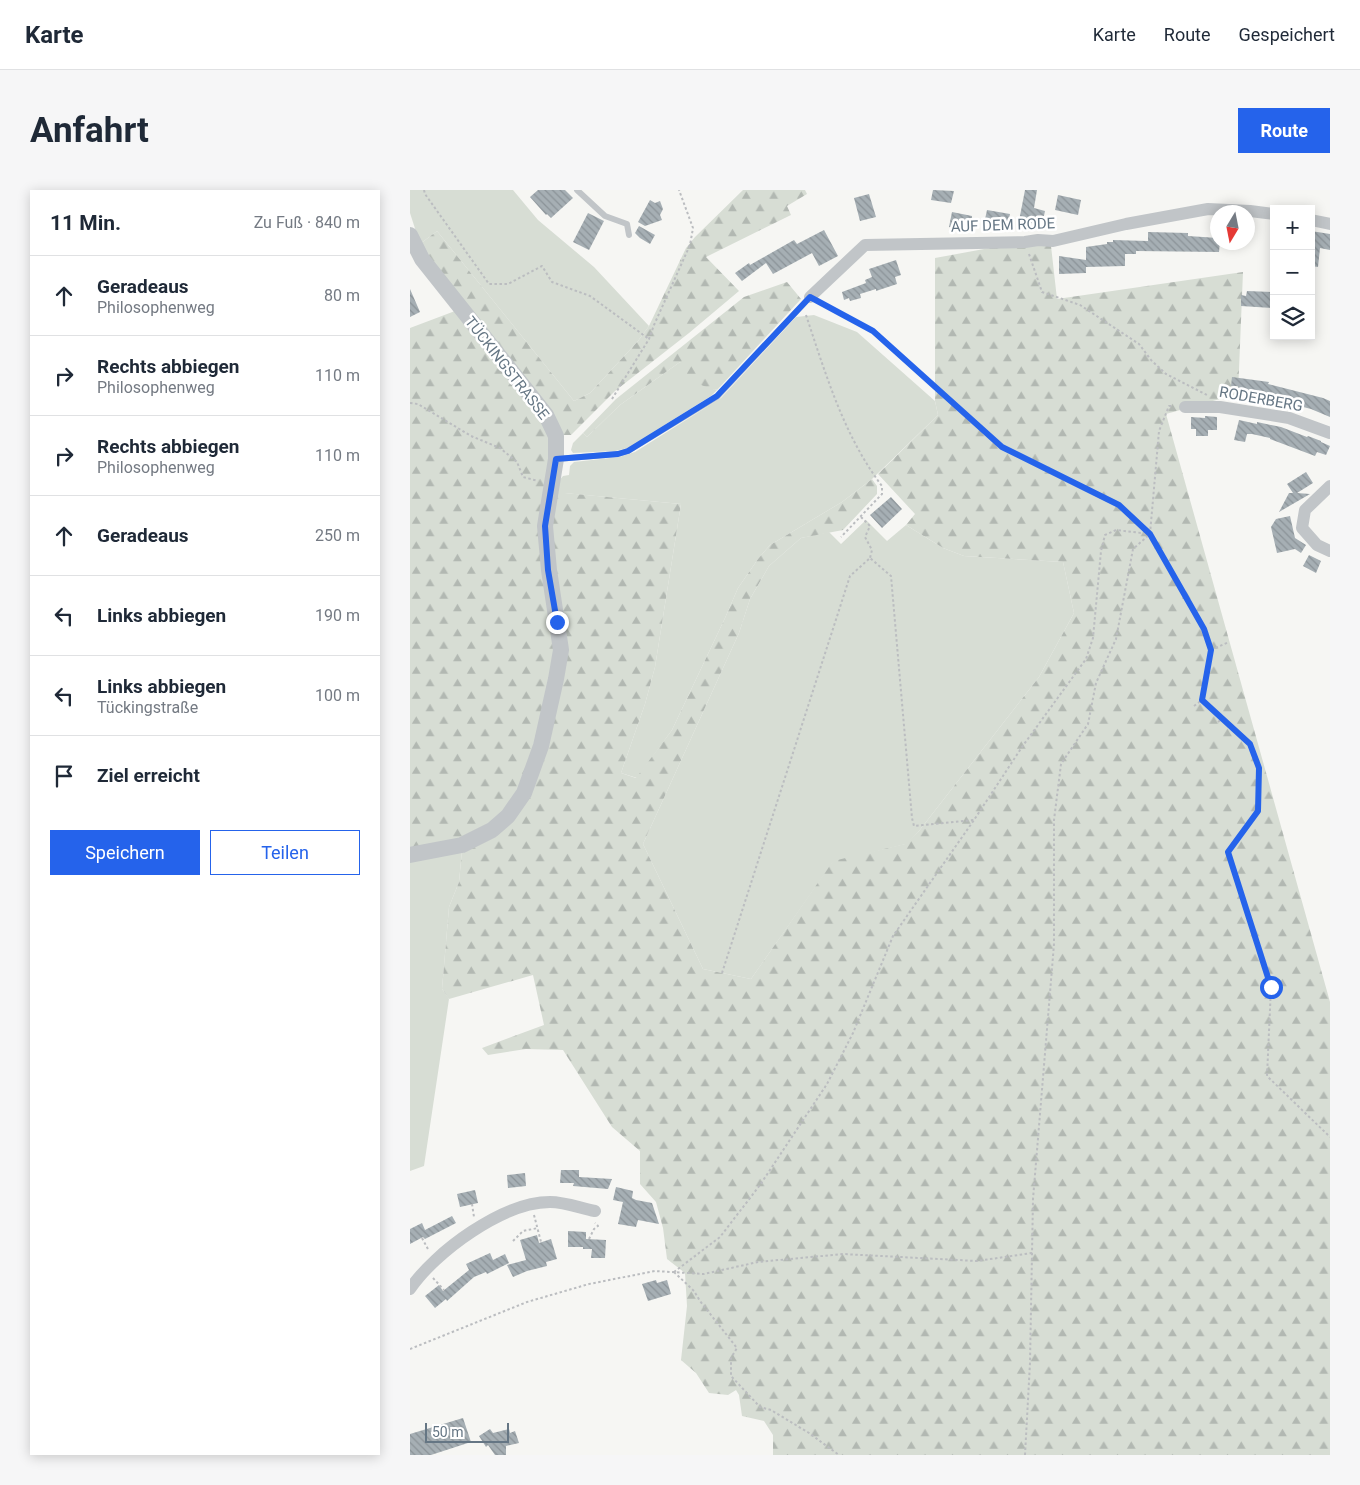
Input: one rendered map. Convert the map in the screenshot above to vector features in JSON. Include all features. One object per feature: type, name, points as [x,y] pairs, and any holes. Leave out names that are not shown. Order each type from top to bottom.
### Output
[{"type":"street","name":"AUF DEM RODE","points":[[810,297],[865,245],[1052,241],[1126,224],[1208,209],[1270,214]]},
{"type":"street","points":[[1315,221],[1330,224]]},
{"type":"street","name":"TÜCKINGSTRASSE","points":[[410,235],[422,259],[546,415],[556,436],[556,459],[545,526],[548,570],[561,650],[542,746],[524,792],[508,816],[492,830],[462,845],[410,854]]},
{"type":"street","name":"RODERBERG","points":[[1185,407],[1220,407],[1289,418],[1330,433]]},
{"type":"street","points":[[1330,486],[1305,510],[1302,528],[1317,545],[1330,551]]},
{"type":"street","points":[[410,1289],[427,1270],[463,1238],[491,1220],[532,1205],[548,1202],[560,1203],[595,1217]]},
{"type":"lane","points":[[577,190],[605,216],[627,224],[629,235]]},
{"type":"lane","points":[[556,459],[610,455],[628,451],[717,396],[810,297]]},
{"type":"path","points":[[424,190],[489,284],[508,284],[542,266],[552,282],[590,296],[649,339]]},
{"type":"path","points":[[612,399],[649,339],[690,245],[693,228],[679,190]]},
{"type":"path","points":[[1024,242],[1042,292],[1080,305],[1139,344],[1151,360],[1166,374],[1220,401],[1220,407]]},
{"type":"path","points":[[810,297],[873,331],[1002,447],[1119,505],[1150,534],[1204,629],[1211,650],[1202,700],[1194,706]]},
{"type":"path","points":[[802,306],[834,400],[867,466],[882,486],[882,494],[841,537]]},
{"type":"path","points":[[410,403],[418,404],[471,436],[500,448],[517,462],[523,476],[537,481],[553,477]]},
{"type":"path","points":[[1025,1455],[1030,1363],[1033,1198],[1054,944],[1054,820],[1061,764],[1088,724],[1096,683],[1116,639],[1133,549],[1150,534],[1159,431],[1169,406],[1185,407]]},
{"type":"path","points":[[722,973],[850,576],[870,558],[872,550],[864,537],[870,526],[861,517]]},
{"type":"path","points":[[674,1272],[720,1237],[760,1185],[827,1084],[853,1033],[893,936],[974,820],[1022,747],[1086,659],[1093,638],[1101,551],[1105,536],[1116,530],[1150,534]]},
{"type":"path","points":[[870,558],[891,576],[914,826],[974,820]]},
{"type":"path","points":[[1211,650],[1229,642]]},
{"type":"path","points":[[1202,700],[1250,744],[1259,768],[1258,811],[1228,852]]},
{"type":"path","points":[[1218,722],[1223,718]]},
{"type":"path","points":[[1223,852],[1228,852]]},
{"type":"path","points":[[1228,852],[1271,987],[1267,1076],[1330,1137]]},
{"type":"path","points":[[532,1205],[542,1242]]},
{"type":"path","points":[[590,1239],[594,1229],[598,1226],[595,1217]]},
{"type":"path","points":[[513,1241],[523,1231],[538,1228]]},
{"type":"path","points":[[410,1349],[527,1302],[589,1284],[655,1271],[704,1274],[758,1262],[843,1254],[977,1261],[1032,1253]]},
{"type":"path","points":[[427,1270],[444,1290]]},
{"type":"path","points":[[674,1272],[694,1291],[737,1348],[731,1358],[731,1376],[760,1407],[771,1410],[809,1433],[839,1455]]},
{"type":"green space","points":[[410,190],[513,190],[538,220],[594,267],[649,326],[638,341],[590,393],[574,401],[437,231],[420,244],[410,213]]},
{"type":"green space","points":[[743,190],[805,190],[807,194],[787,206],[791,215],[706,257],[739,291],[615,391],[571,435],[562,435],[553,477],[565,493],[681,504],[655,667],[645,704],[621,773],[636,778],[672,730],[738,588],[758,559],[770,545],[842,502],[872,479],[877,486],[877,494],[843,530],[801,538],[769,566],[750,599],[739,633],[643,844],[703,969],[751,979],[833,861],[905,844],[919,831],[1039,677],[1074,613],[1063,562],[964,556],[943,548],[906,525],[915,514],[878,474],[938,415],[935,401],[935,258],[1050,237],[1057,299],[1243,272],[1238,394],[1166,414],[1330,1002],[1330,1455],[773,1455],[773,1435],[764,1421],[742,1416],[739,1395],[736,1390],[728,1395],[709,1393],[696,1373],[681,1360],[687,1306],[685,1273],[667,1259],[663,1228],[656,1202],[640,1184],[640,1151],[612,1127],[563,1050],[526,1049],[488,1055],[482,1048],[544,1025],[533,975],[449,999],[442,989],[449,907],[459,882],[462,850],[410,855],[410,328],[455,311],[420,244],[437,231],[574,401],[590,393],[638,341],[649,326],[686,248]]},
{"type":"green space","points":[[787,282],[801,299],[718,389],[714,390],[691,381],[680,362],[620,405],[587,437],[583,433],[616,399],[744,297]]},
{"type":"green space","points":[[814,315],[857,332],[935,401],[938,415],[872,479],[842,502],[770,545],[738,588],[672,730],[637,778],[621,773],[645,704],[655,667],[681,504],[564,493],[557,483],[563,476],[569,475],[570,466],[574,462],[619,457],[635,452],[721,398],[796,317]]},
{"type":"green space","points":[[680,362],[714,390],[718,389],[711,396],[628,448],[615,451],[573,453],[571,450],[573,443],[583,433],[587,437],[620,405]]},
{"type":"green space","points":[[866,520],[887,541],[906,525],[943,548],[964,556],[1063,562],[1074,613],[1039,677],[919,831],[906,844],[833,862],[751,979],[703,969],[643,844],[739,633],[750,599],[769,566],[801,538],[829,532],[841,544]]},
{"type":"green space","points":[[462,850],[459,882],[449,907],[442,989],[449,999],[424,1166],[410,1171],[410,859]]},
{"type":"building","points":[[538,190],[565,190],[573,198],[551,218],[530,197]]},
{"type":"building","points":[[933,190],[954,191],[951,203],[931,200]]},
{"type":"building","points":[[1025,190],[1037,190],[1034,208],[1045,211],[1042,225],[1019,221]]},
{"type":"building","points":[[869,194],[876,217],[860,221],[854,198]]},
{"type":"building","points":[[1058,195],[1081,200],[1078,215],[1055,210]]},
{"type":"building","points":[[650,200],[655,203],[660,201],[663,209],[660,215],[662,220],[645,226],[638,222]]},
{"type":"building","points":[[987,210],[1010,214],[1007,229],[984,224]]},
{"type":"building","points":[[952,212],[972,216],[972,232],[949,227]]},
{"type":"building","points":[[588,213],[604,221],[589,250],[573,242]]},
{"type":"building","points":[[639,226],[655,235],[650,244],[635,233]]},
{"type":"building","points":[[824,230],[838,256],[819,266],[812,253],[773,274],[766,263],[742,281],[735,273],[749,263],[750,265],[794,240],[797,244]]},
{"type":"building","points":[[1148,232],[1188,233],[1188,236],[1210,237],[1210,250],[1219,250],[1219,252],[1136,251],[1136,254],[1125,254],[1125,266],[1086,267],[1086,273],[1059,274],[1059,256],[1086,260],[1086,247],[1107,244],[1107,242],[1113,242],[1113,240],[1148,241]]},
{"type":"building","points":[[1315,232],[1330,234],[1330,250],[1320,248],[1318,267],[1315,267]]},
{"type":"building","points":[[896,260],[901,275],[895,277],[897,284],[860,294],[861,298],[850,301],[849,298],[844,300],[842,292],[866,283],[865,280],[872,277],[869,269]]},
{"type":"building","points":[[410,289],[420,312],[410,317]]},
{"type":"building","points":[[1247,291],[1270,292],[1270,308],[1241,306],[1241,295],[1246,296]]},
{"type":"building","points":[[1232,377],[1269,382],[1268,384],[1323,398],[1330,401],[1330,417],[1311,409],[1268,398],[1237,393],[1238,386],[1231,386]]},
{"type":"building","points":[[1205,416],[1217,417],[1217,430],[1208,430],[1208,436],[1196,436],[1196,429],[1191,429],[1191,417],[1205,418]]},
{"type":"building","points":[[1239,420],[1281,427],[1330,446],[1326,455],[1317,452],[1315,456],[1270,438],[1252,434],[1247,434],[1245,442],[1234,440]]},
{"type":"building","points":[[1306,472],[1313,483],[1297,493],[1310,494],[1279,512],[1289,493],[1293,493],[1287,484]]},
{"type":"building","points":[[891,497],[902,509],[882,528],[870,515]]},
{"type":"building","points":[[1290,516],[1295,538],[1306,545],[1301,553],[1295,549],[1277,553],[1271,527],[1276,519]]},
{"type":"building","points":[[1309,555],[1321,561],[1316,573],[1303,566]]},
{"type":"building","points":[[561,1170],[579,1170],[579,1177],[612,1179],[608,1189],[573,1186],[574,1183],[560,1183]]},
{"type":"building","points":[[525,1173],[526,1186],[508,1188],[507,1175]]},
{"type":"building","points":[[616,1187],[633,1191],[632,1198],[636,1200],[652,1203],[659,1224],[638,1220],[636,1227],[618,1224],[623,1202],[613,1200]]},
{"type":"building","points":[[475,1190],[478,1203],[460,1207],[457,1194]]},
{"type":"building","points":[[452,1216],[456,1223],[425,1239],[423,1237],[410,1244],[410,1229],[422,1223],[425,1230]]},
{"type":"building","points":[[568,1231],[586,1232],[586,1239],[606,1240],[605,1258],[591,1258],[592,1249],[568,1247]]},
{"type":"building","points":[[537,1235],[539,1243],[551,1239],[557,1259],[546,1262],[547,1266],[513,1277],[507,1265],[526,1260],[520,1240]]},
{"type":"building","points":[[490,1253],[493,1260],[505,1254],[509,1263],[487,1274],[486,1272],[474,1277],[447,1301],[446,1299],[435,1308],[425,1296],[439,1285],[443,1291],[469,1270],[466,1264]]},
{"type":"building","points":[[656,1280],[657,1283],[667,1280],[671,1294],[648,1301],[642,1284]]},
{"type":"building","points":[[463,1418],[471,1442],[431,1455],[410,1455],[410,1434]]},
{"type":"building","points":[[490,1429],[493,1433],[509,1429],[510,1433],[515,1431],[519,1443],[506,1446],[506,1455],[495,1455],[488,1445],[486,1447],[479,1436]]},
{"type":"route","points":[[557,622],[548,570],[545,526],[556,459],[618,454],[628,451],[717,396],[810,297],[873,331],[1002,447],[1119,505],[1150,534],[1204,629],[1211,650],[1202,700],[1250,744],[1259,768],[1258,811],[1228,852],[1271,987]]}]
